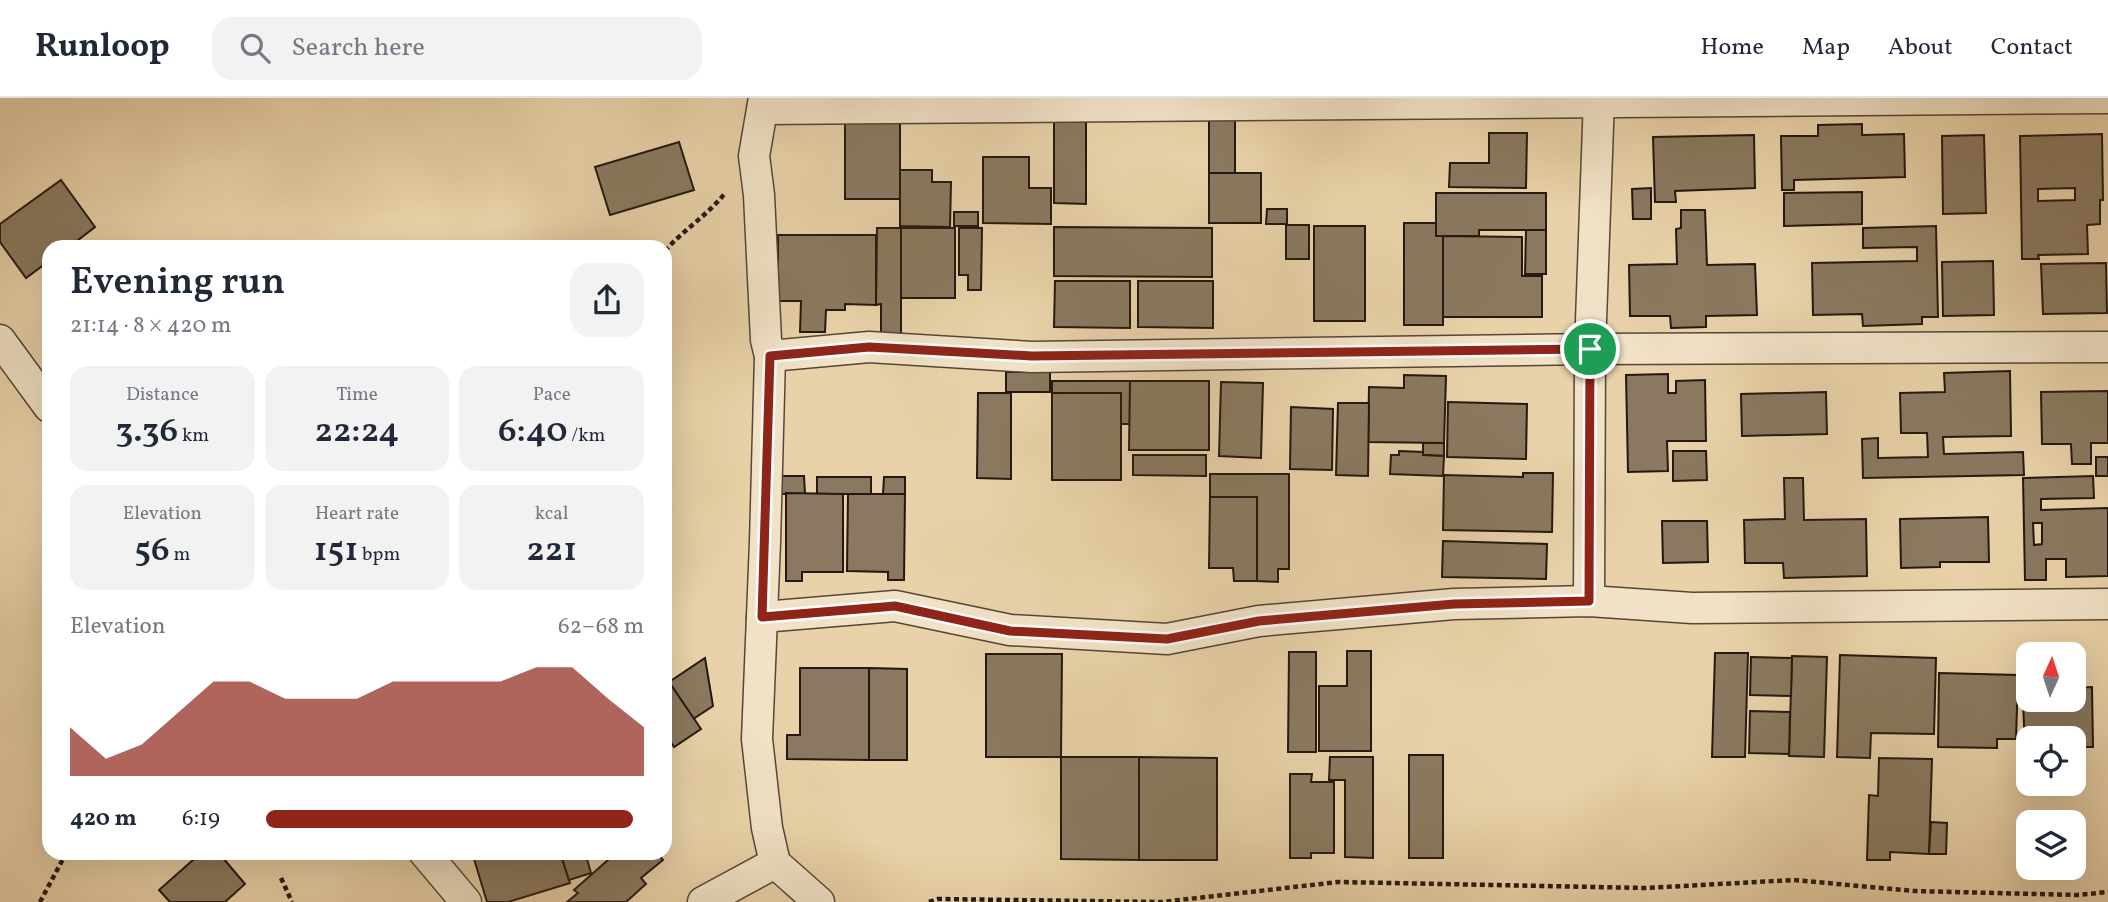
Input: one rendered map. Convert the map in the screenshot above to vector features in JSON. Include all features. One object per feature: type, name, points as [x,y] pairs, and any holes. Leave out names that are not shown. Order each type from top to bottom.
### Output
[{"type":"street","points":[[819,902],[775,863],[767,828],[757,739],[770,356],[766,340],[759,195],[754,156],[764,104],[2108,98]]},
{"type":"street","points":[[1589,601],[1590,349],[1599,100]]},
{"type":"street","points":[[0,340],[42,397]]},
{"type":"street","points":[[770,356],[869,347],[1032,356],[1590,349],[2108,347]]},
{"type":"street","points":[[762,617],[895,606],[1010,631],[1167,639],[1259,621],[1454,604],[1589,601],[1692,608],[2108,604]]},
{"type":"street","points":[[431,860],[466,902]]},
{"type":"street","points":[[703,902],[775,863]]},
{"type":"path","points":[[672,243],[716,205],[754,156]]},
{"type":"path","points":[[40,902],[62,860]]},
{"type":"path","points":[[281,878],[292,902]]},
{"type":"path","points":[[929,902],[938,899],[1162,902],[1338,882],[1646,888],[1794,880],[1914,891],[2077,895],[2108,892]]},
{"type":"building","points":[[1209,119],[1235,119],[1235,173],[1209,173]]},
{"type":"building","points":[[1054,122],[1086,122],[1086,204],[1054,203]]},
{"type":"building","points":[[845,123],[900,123],[900,199],[845,199]]},
{"type":"building","points":[[1862,124],[1862,135],[1904,134],[1905,177],[1794,180],[1794,190],[1782,190],[1781,136],[1818,136],[1818,125]]},
{"type":"building","points":[[1489,133],[1527,133],[1526,188],[1449,187],[1450,163],[1489,163]]},
{"type":"building","points":[[2102,134],[2103,200],[2100,200],[2100,224],[2087,225],[2088,254],[2038,255],[2039,259],[2022,259],[2020,136]],"holes":[[[2075,188],[2075,200],[2038,201],[2038,189]]]},
{"type":"building","points":[[1754,135],[1755,188],[1675,191],[1676,202],[1655,202],[1653,137]]},
{"type":"building","points":[[1984,135],[1986,213],[1943,214],[1942,136]]},
{"type":"building","points":[[679,142],[694,190],[610,215],[595,167]]},
{"type":"building","points":[[983,157],[1029,157],[1029,188],[1051,188],[1051,224],[983,223]]},
{"type":"building","points":[[900,170],[932,170],[932,182],[951,182],[950,227],[900,226]]},
{"type":"building","points":[[1209,173],[1261,173],[1261,223],[1209,223]]},
{"type":"building","points":[[61,180],[95,227],[78,240],[42,240],[42,266],[26,278],[0,242],[0,224]]},
{"type":"building","points":[[1651,188],[1651,219],[1633,219],[1632,189]]},
{"type":"building","points":[[1862,192],[1862,224],[1784,226],[1784,193]]},
{"type":"building","points":[[1436,193],[1546,193],[1546,230],[1479,230],[1479,236],[1436,236]]},
{"type":"building","points":[[1267,209],[1287,209],[1287,224],[1266,224]]},
{"type":"building","points":[[1681,210],[1705,210],[1707,265],[1755,264],[1757,315],[1706,316],[1706,327],[1671,328],[1670,316],[1630,316],[1629,265],[1677,264],[1676,229],[1681,228]]},
{"type":"building","points":[[954,212],[978,212],[978,226],[954,226]]},
{"type":"building","points":[[1404,223],[1436,223],[1436,236],[1443,236],[1443,325],[1404,325]]},
{"type":"building","points":[[1286,225],[1309,225],[1309,259],[1286,259]]},
{"type":"building","points":[[1314,226],[1365,226],[1365,321],[1314,321]]},
{"type":"building","points":[[1936,226],[1938,317],[1922,317],[1922,324],[1863,326],[1862,314],[1813,315],[1812,263],[1917,261],[1917,247],[1863,248],[1863,228]]},
{"type":"building","points":[[1054,227],[1212,228],[1212,277],[1054,276]]},
{"type":"building","points":[[877,228],[901,228],[901,335],[881,336],[881,304],[876,305]]},
{"type":"building","points":[[901,228],[955,228],[955,298],[901,298]]},
{"type":"building","points":[[959,228],[982,228],[981,290],[968,290],[968,275],[959,275]]},
{"type":"building","points":[[1526,230],[1546,230],[1546,274],[1525,274]]},
{"type":"building","points":[[778,235],[876,235],[876,305],[845,304],[845,310],[826,310],[825,332],[800,332],[801,301],[778,301]]},
{"type":"building","points":[[1443,236],[1522,237],[1522,276],[1542,276],[1542,317],[1443,317]]},
{"type":"building","points":[[1993,261],[1994,315],[1943,316],[1942,262]]},
{"type":"building","points":[[2106,263],[2107,313],[2043,314],[2041,264]]},
{"type":"building","points":[[1055,281],[1130,281],[1130,328],[1054,327]]},
{"type":"building","points":[[1138,281],[1213,281],[1213,328],[1138,327]]},
{"type":"building","points":[[2010,371],[2011,436],[1943,437],[1944,454],[2023,452],[2024,475],[1863,478],[1862,439],[1878,438],[1878,458],[1928,457],[1927,433],[1901,433],[1900,393],[1945,392],[1944,373]]},
{"type":"building","points":[[1006,372],[1050,372],[1050,392],[1006,392]]},
{"type":"building","points":[[1668,374],[1668,393],[1676,393],[1676,381],[1705,380],[1706,441],[1667,441],[1668,471],[1628,472],[1626,375]]},
{"type":"building","points":[[1404,375],[1446,376],[1444,443],[1368,442],[1369,387],[1404,388]]},
{"type":"building","points":[[1052,381],[1130,381],[1130,424],[1121,424],[1121,393],[1052,393]]},
{"type":"building","points":[[1130,381],[1209,381],[1209,450],[1129,450]]},
{"type":"building","points":[[1221,382],[1263,383],[1261,458],[1219,456]]},
{"type":"building","points":[[2108,391],[2108,443],[2091,443],[2091,464],[2072,464],[2071,444],[2042,444],[2041,392]]},
{"type":"building","points":[[1826,392],[1827,434],[1742,436],[1741,394]]},
{"type":"building","points":[[978,393],[1011,393],[1011,479],[977,478]]},
{"type":"building","points":[[1052,393],[1121,393],[1121,480],[1052,480]]},
{"type":"building","points":[[1448,402],[1527,404],[1526,459],[1447,457]]},
{"type":"building","points":[[1338,403],[1369,403],[1368,476],[1336,475]]},
{"type":"building","points":[[1291,407],[1333,409],[1332,470],[1290,469]]},
{"type":"building","points":[[1423,443],[1444,443],[1444,456],[1423,455]]},
{"type":"building","points":[[1399,451],[1444,456],[1443,476],[1390,474],[1391,455],[1399,455]]},
{"type":"building","points":[[1673,451],[1706,451],[1707,480],[1673,481]]},
{"type":"building","points":[[1133,455],[1206,455],[1206,476],[1133,475]]},
{"type":"building","points":[[2096,457],[2108,457],[2108,476],[2096,476]]},
{"type":"building","points":[[1523,473],[1553,473],[1552,532],[1443,530],[1444,475],[1523,477]]},
{"type":"building","points":[[1210,474],[1289,474],[1289,569],[1278,569],[1278,582],[1257,581],[1257,497],[1210,497]]},
{"type":"building","points":[[782,476],[804,476],[805,494],[781,494]]},
{"type":"building","points":[[2093,476],[2094,498],[2041,499],[2041,510],[2108,508],[2108,576],[2066,577],[2066,559],[2046,559],[2046,580],[2025,580],[2023,478]],"holes":[[[2033,523],[2042,523],[2042,544],[2034,545]]]},
{"type":"building","points":[[817,477],[871,477],[871,494],[817,494]]},
{"type":"building","points":[[884,477],[905,477],[905,494],[883,494]]},
{"type":"building","points":[[1784,478],[1803,478],[1804,520],[1866,519],[1867,576],[1784,578],[1783,563],[1745,563],[1744,520],[1785,519]]},
{"type":"building","points":[[786,493],[843,494],[843,572],[802,572],[802,581],[786,581]]},
{"type":"building","points":[[848,494],[905,494],[904,580],[888,580],[888,572],[847,571]]},
{"type":"building","points":[[1210,497],[1257,497],[1257,581],[1234,581],[1233,568],[1209,568]]},
{"type":"building","points":[[1988,517],[1989,562],[1940,562],[1940,567],[1901,568],[1900,519]]},
{"type":"building","points":[[1662,521],[1707,521],[1708,562],[1663,563]]},
{"type":"building","points":[[1443,541],[1547,544],[1546,579],[1442,577]]},
{"type":"building","points":[[1347,651],[1371,651],[1371,751],[1319,751],[1319,686],[1347,686]]},
{"type":"building","points":[[1289,652],[1316,652],[1316,752],[1288,752]]},
{"type":"building","points":[[1715,653],[1748,653],[1745,757],[1712,757]]},
{"type":"building","points":[[986,654],[1062,654],[1061,757],[986,757]]},
{"type":"building","points":[[1840,655],[1936,658],[1934,734],[1871,733],[1870,758],[1837,757]]},
{"type":"building","points":[[1792,656],[1827,657],[1824,757],[1789,756]]},
{"type":"building","points":[[1751,657],[1792,658],[1791,696],[1750,695]]},
{"type":"building","points":[[705,658],[713,706],[693,719],[672,687],[672,680]]},
{"type":"building","points":[[800,668],[869,668],[869,760],[787,759],[787,735],[800,735]]},
{"type":"building","points":[[869,668],[907,669],[907,760],[869,760]]},
{"type":"building","points":[[1939,673],[2016,675],[2016,739],[1997,739],[1997,748],[1938,747]]},
{"type":"building","points":[[672,686],[701,729],[674,747],[672,744]]},
{"type":"building","points":[[2086,687],[2092,687],[2093,747],[2086,747],[2086,726],[2024,726],[2023,712],[2086,712]]},
{"type":"building","points":[[1750,711],[1790,712],[1789,754],[1749,753]]},
{"type":"building","points":[[1409,755],[1443,755],[1443,858],[1409,858]]},
{"type":"building","points":[[1061,757],[1139,757],[1139,860],[1061,859]]},
{"type":"building","points":[[1139,757],[1217,758],[1217,860],[1139,860]]},
{"type":"building","points":[[1330,757],[1373,757],[1373,858],[1345,857],[1345,780],[1329,780]]},
{"type":"building","points":[[1879,758],[1932,759],[1929,854],[1890,852],[1890,860],[1867,860],[1869,795],[1878,796]]},
{"type":"building","points":[[1290,774],[1312,774],[1311,782],[1334,782],[1334,853],[1311,853],[1311,858],[1290,858]]},
{"type":"building","points":[[1931,822],[1947,823],[1946,854],[1929,854]]},
{"type":"building","points":[[193,860],[225,860],[245,884],[225,902],[170,902],[159,890]]},
{"type":"building","points":[[474,860],[563,860],[570,883],[508,902],[487,902]]},
{"type":"building","points":[[563,860],[587,860],[591,873],[569,880]]},
{"type":"building","points":[[608,860],[663,860],[641,878],[646,884],[626,902],[567,902],[578,893],[574,890]]},
{"type":"route","points":[[869,347],[1032,356],[1590,349],[1589,601],[1454,604],[1259,621],[1167,639],[1010,631],[895,606],[762,617],[770,356],[869,347]]}]
